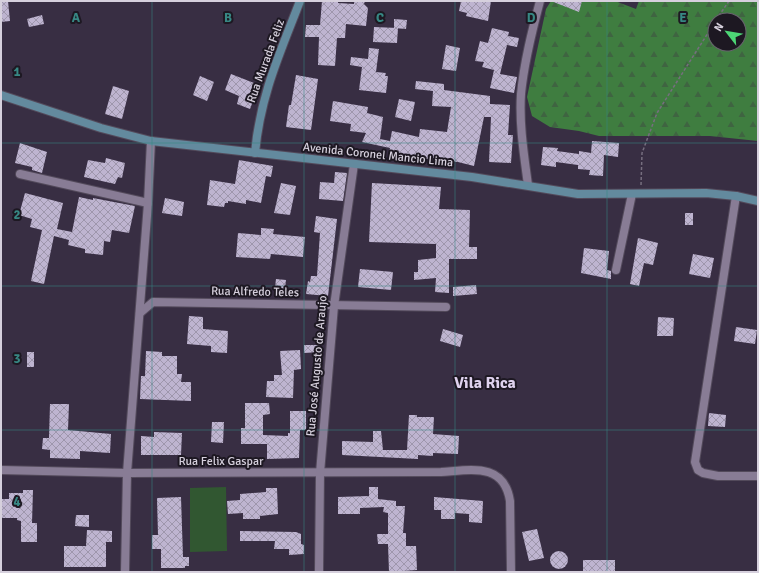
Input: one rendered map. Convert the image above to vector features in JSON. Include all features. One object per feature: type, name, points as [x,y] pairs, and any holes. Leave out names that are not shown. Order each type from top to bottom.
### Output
[{"type":"street","name":"Rua Murada Feliz","points":[[255,153],[257,125],[264,94],[300,1]]},
{"type":"street","points":[[528,185],[522,129],[521,95],[527,56],[540,1]]},
{"type":"street","name":"Avenida Coronel Mancio Lima","points":[[1,95],[101,128],[151,141],[528,185],[578,194],[706,193],[736,196],[758,201]]},
{"type":"street","points":[[125,572],[127,473],[148,203],[151,141]]},
{"type":"street","name":"Rua José Augusto de Araujo","points":[[319,572],[320,473],[334,306],[354,164]]},
{"type":"street","points":[[20,174],[148,203]]},
{"type":"street","points":[[616,270],[632,194]]},
{"type":"street","points":[[736,196],[695,462],[698,470],[703,473],[718,476],[758,476]]},
{"type":"street","name":"Rua Alfredo Teles","points":[[140,313],[153,302],[446,307]]},
{"type":"street","name":"Rua Felix Gaspar","points":[[1,470],[127,473],[484,471],[498,476],[505,483],[510,501],[510,572]]},
{"type":"path","points":[[722,12],[729,1]]},
{"type":"path","points":[[641,193],[642,153],[657,113],[707,35]]},
{"type":"green space","points":[[551,1],[615,1],[636,9],[639,1],[758,1],[758,141],[710,136],[599,136],[579,131],[550,127],[532,116],[527,97],[546,9]]},
{"type":"green space","points":[[226,487],[227,551],[190,552],[190,488]]},
{"type":"building","points":[[1,1],[8,1],[10,21],[1,22]]},
{"type":"building","points":[[322,1],[338,1],[338,3],[354,4],[354,1],[365,1],[364,4],[368,8],[366,26],[346,24],[345,38],[337,38],[335,66],[318,65],[319,37],[305,37],[306,25],[320,25]]},
{"type":"building","points":[[461,1],[491,1],[488,21],[466,16],[467,13],[459,11]]},
{"type":"building","points":[[551,1],[582,1],[579,12]]},
{"type":"building","points":[[42,15],[44,24],[29,27],[27,19]]},
{"type":"building","points":[[394,19],[407,20],[406,29],[394,28]]},
{"type":"building","points":[[374,27],[398,28],[397,43],[373,42]]},
{"type":"building","points":[[492,28],[509,32],[508,36],[519,38],[517,47],[507,45],[500,74],[517,77],[514,93],[490,88],[494,70],[482,67],[484,62],[475,61],[480,41],[488,43]]},
{"type":"building","points":[[446,45],[460,48],[456,71],[442,69]]},
{"type":"building","points":[[369,48],[379,49],[376,72],[386,73],[385,76],[388,76],[386,93],[359,90],[362,67],[350,65],[351,57],[368,59]]},
{"type":"building","points":[[231,74],[259,85],[250,109],[237,104],[239,96],[225,90]]},
{"type":"building","points":[[296,75],[318,79],[311,130],[286,127],[289,105],[291,105]]},
{"type":"building","points":[[200,76],[214,82],[207,101],[193,95]]},
{"type":"building","points":[[416,81],[444,84],[444,90],[490,96],[490,104],[510,105],[508,135],[513,135],[511,163],[489,162],[491,117],[484,117],[474,166],[458,162],[406,157],[389,153],[390,148],[362,142],[366,133],[350,131],[351,124],[330,121],[333,101],[368,107],[367,113],[383,117],[380,139],[390,141],[392,131],[419,137],[420,129],[447,132],[451,107],[432,106],[433,91],[415,89]]},
{"type":"building","points":[[113,86],[129,91],[122,119],[105,114]]},
{"type":"building","points":[[399,99],[415,102],[411,121],[395,117]]},
{"type":"building","points":[[592,141],[619,143],[618,157],[604,155],[603,176],[589,175],[590,170],[578,169],[578,165],[556,162],[556,167],[541,165],[543,147],[558,148],[557,151],[579,154],[579,151],[591,153]]},
{"type":"building","points":[[20,143],[47,152],[42,173],[32,170],[32,167],[15,163]]},
{"type":"building","points":[[106,158],[125,163],[122,178],[118,177],[115,184],[84,177],[88,160],[105,163]]},
{"type":"building","points":[[239,160],[273,166],[271,177],[266,176],[261,203],[246,200],[246,204],[228,201],[228,203],[225,203],[224,207],[207,205],[210,180],[235,184]]},
{"type":"building","points":[[335,172],[347,173],[343,201],[319,199],[320,182],[334,183]]},
{"type":"building","points":[[281,183],[296,186],[290,215],[274,213]]},
{"type":"building","points":[[372,183],[441,187],[439,209],[470,210],[469,247],[477,247],[477,259],[449,259],[449,293],[435,292],[436,278],[414,280],[414,272],[418,272],[418,260],[436,258],[436,244],[369,242]]},
{"type":"building","points":[[25,193],[63,203],[57,229],[72,232],[79,197],[93,200],[93,198],[135,206],[129,233],[112,230],[110,242],[104,241],[103,255],[85,253],[85,249],[68,245],[69,240],[54,236],[44,284],[31,281],[42,230],[30,227],[32,219],[19,215]]},
{"type":"building","points":[[165,198],[184,202],[182,216],[162,213]]},
{"type":"building","points":[[685,213],[693,213],[693,225],[685,225]]},
{"type":"building","points":[[316,216],[337,219],[328,296],[306,294],[308,281],[310,282],[311,276],[317,276],[320,233],[314,232]]},
{"type":"building","points":[[261,228],[274,229],[273,234],[305,237],[303,257],[271,254],[270,259],[236,257],[238,233],[261,235]]},
{"type":"building","points":[[638,238],[658,243],[653,265],[644,263],[639,286],[630,284]]},
{"type":"building","points":[[584,248],[609,251],[607,270],[611,271],[611,279],[581,273]]},
{"type":"building","points":[[693,254],[714,258],[710,278],[689,274]]},
{"type":"building","points":[[360,269],[393,272],[391,290],[358,287]]},
{"type":"building","points":[[276,279],[286,280],[284,297],[274,296]]},
{"type":"building","points":[[476,285],[477,294],[453,296],[453,287]]},
{"type":"building","points":[[189,316],[203,317],[203,329],[228,331],[227,353],[211,352],[211,346],[187,344]]},
{"type":"building","points":[[658,317],[674,318],[673,336],[657,336]]},
{"type":"building","points":[[736,327],[757,330],[755,344],[734,341]]},
{"type":"building","points":[[443,329],[463,335],[460,347],[440,341]]},
{"type":"building","points":[[304,345],[320,345],[320,352],[304,353]]},
{"type":"building","points":[[300,350],[301,369],[294,370],[293,398],[266,397],[267,381],[274,381],[274,375],[282,375],[280,351]]},
{"type":"building","points":[[146,351],[162,352],[162,356],[177,356],[177,374],[182,374],[181,382],[191,382],[191,401],[140,399],[141,376],[145,376]]},
{"type":"building","points":[[27,352],[34,352],[34,367],[27,367]]},
{"type":"building","points":[[245,403],[269,403],[270,414],[263,415],[263,435],[288,436],[288,433],[290,433],[290,411],[306,411],[306,430],[300,430],[299,458],[267,459],[267,444],[241,444],[241,428],[245,428]]},
{"type":"building","points":[[50,404],[69,404],[68,430],[111,434],[110,453],[80,451],[80,459],[50,458],[50,450],[42,449],[43,438],[49,438]]},
{"type":"building","points":[[709,413],[726,415],[725,427],[708,426]]},
{"type":"building","points":[[409,415],[417,415],[417,417],[434,417],[433,434],[459,436],[458,454],[433,453],[433,456],[418,455],[418,459],[342,455],[342,441],[373,442],[373,431],[381,431],[383,450],[407,450]]},
{"type":"building","points":[[212,422],[224,422],[223,443],[211,442]]},
{"type":"building","points":[[154,432],[182,433],[181,455],[141,455],[141,436],[154,437]]},
{"type":"building","points":[[369,487],[378,487],[378,499],[396,501],[396,506],[405,506],[403,533],[406,533],[406,546],[416,546],[417,570],[389,572],[388,544],[378,544],[377,534],[388,534],[388,513],[383,512],[384,507],[360,508],[360,514],[338,514],[338,497],[369,496]]},
{"type":"building","points":[[266,488],[277,488],[278,514],[260,516],[260,519],[243,519],[243,513],[228,514],[227,501],[240,500],[240,494],[266,492]]},
{"type":"building","points":[[23,490],[33,490],[32,523],[37,523],[37,542],[21,542],[21,521],[17,520],[17,518],[2,518],[1,499],[9,499],[9,493],[23,493]]},
{"type":"building","points":[[181,497],[183,557],[189,557],[189,566],[185,566],[185,568],[161,568],[161,549],[152,549],[152,535],[158,535],[157,498]]},
{"type":"building","points":[[434,497],[483,501],[482,523],[469,522],[469,514],[455,513],[455,519],[441,519],[441,510],[434,510]]},
{"type":"building","points":[[76,515],[89,515],[89,527],[75,526]]},
{"type":"building","points":[[537,529],[544,558],[529,561],[522,532]]},
{"type":"building","points":[[87,530],[112,531],[112,542],[106,542],[106,567],[64,567],[64,546],[86,546]]},
{"type":"building","points":[[240,531],[296,532],[301,534],[301,544],[304,545],[304,554],[289,555],[289,549],[274,549],[275,541],[240,541]]},
{"type":"building","points":[[555,551],[563,551],[568,556],[566,567],[563,569],[555,569],[550,564],[550,556]]},
{"type":"building","points":[[583,560],[615,560],[615,572],[583,572]]},
{"type":"district","name":"Vila Rica","points":[[485,383]]}]
